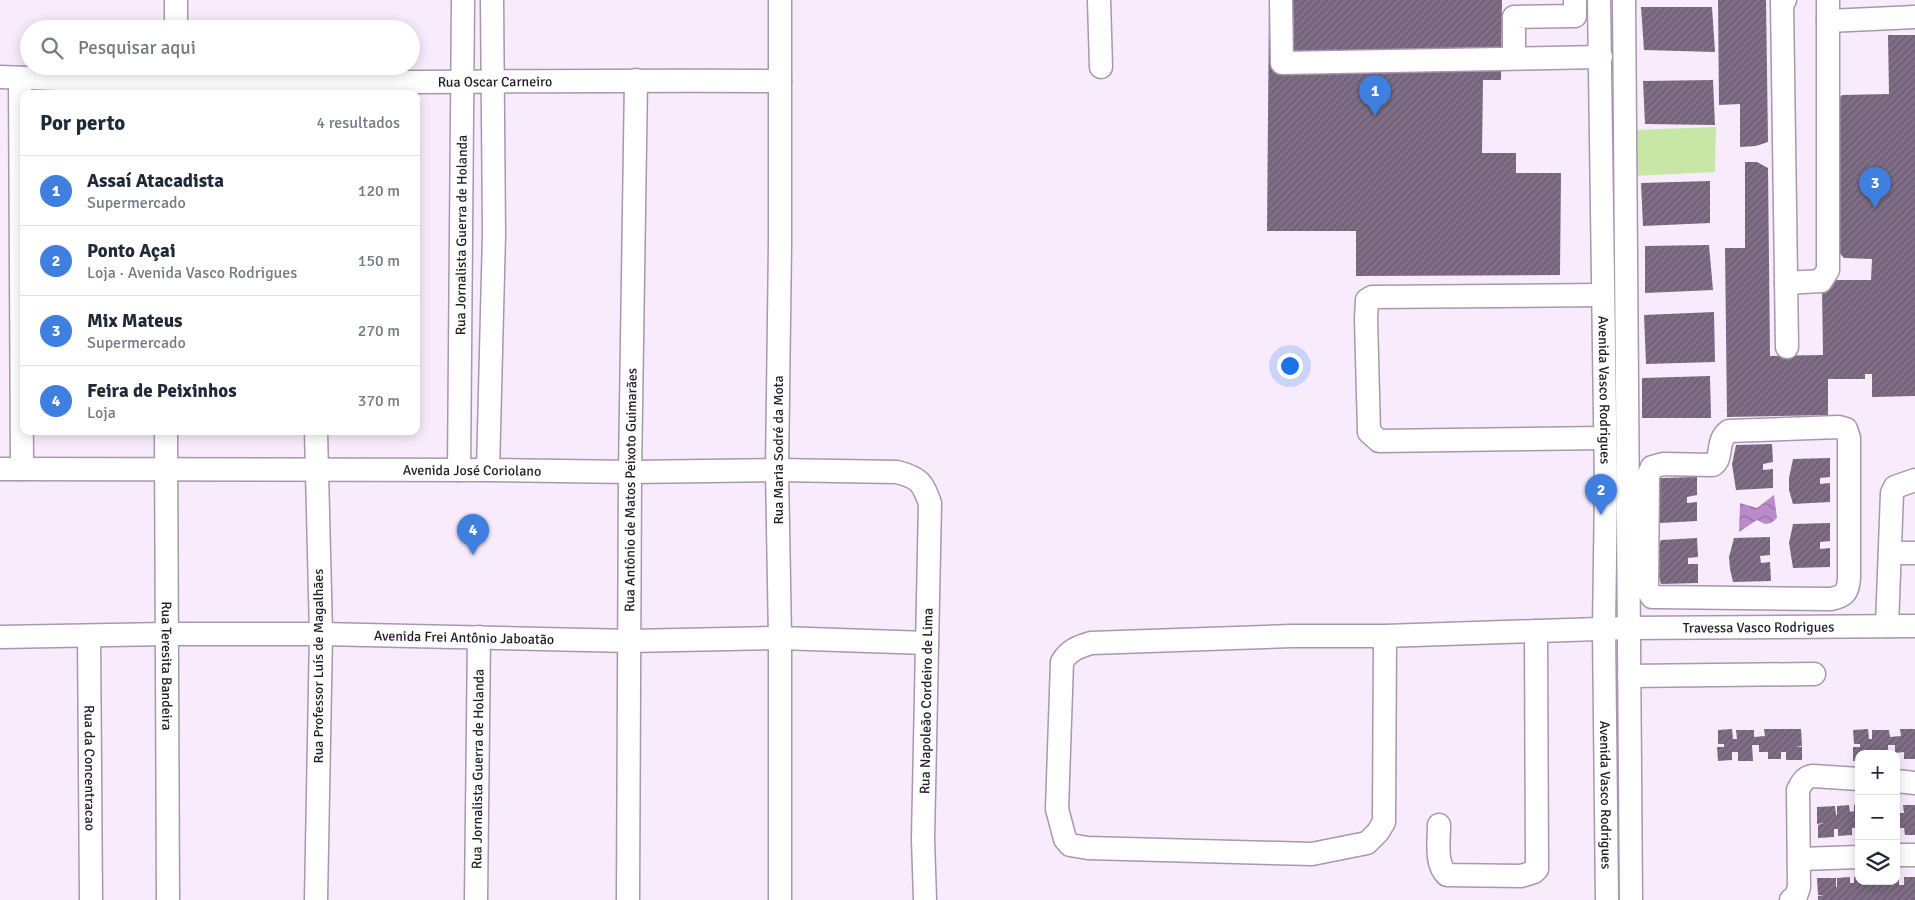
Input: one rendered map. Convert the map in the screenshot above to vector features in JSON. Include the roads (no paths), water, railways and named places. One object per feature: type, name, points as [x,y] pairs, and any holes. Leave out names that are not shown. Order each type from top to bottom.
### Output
[{"type":"street","points":[[176,0],[176,20]]},
{"type":"street","name":"Rua Jornalista Guerra de Holanda","points":[[458,470],[463,0]]},
{"type":"street","points":[[488,470],[494,234],[492,0]]},
{"type":"street","name":"Rua Maria Sodré da Mota","points":[[780,0],[780,244],[776,470],[780,638],[780,900]]},
{"type":"street","points":[[1099,0],[1101,67]]},
{"type":"street","points":[[1282,0],[1282,63],[1601,57]]},
{"type":"street","points":[[1514,58],[1514,18],[1574,16],[1575,0]]},
{"type":"street","points":[[1784,0],[1782,1],[1787,347]]},
{"type":"street","points":[[1600,6],[1624,6]]},
{"type":"street","name":"Avenida Vasco Rodrigues","points":[[1600,6],[1605,438],[1604,629],[1607,900]]},
{"type":"street","name":"Avenida Vasco Rodrigues","points":[[1624,6],[1628,515],[1638,547],[1628,628],[1631,900]]},
{"type":"street","points":[[1786,282],[1821,281],[1828,270],[1828,10],[1915,17]]},
{"type":"street","points":[[10,77],[11,469]]},
{"type":"street","name":"Rua Oscar Carneiro","points":[[10,77],[175,80],[319,89],[463,81],[780,81]]},
{"type":"street","name":"Rua Antônio de Matos Peixoto Guimarães","points":[[628,900],[630,472],[636,80]]},
{"type":"street","points":[[461,233],[494,234]]},
{"type":"street","points":[[1602,295],[1372,297],[1367,300],[1366,319],[1369,432],[1380,441],[1605,438]]},
{"type":"street","points":[[459,351],[492,352]]},
{"type":"street","points":[[1843,427],[1848,432],[1849,578],[1847,591],[1844,595],[1831,599],[1652,596],[1647,589],[1638,547],[1648,506],[1648,476],[1652,467],[1663,464],[1712,465],[1716,463],[1718,458],[1721,438],[1729,431],[1843,427]]},
{"type":"street","name":"Rua Teresita Bandeira","points":[[166,435],[168,900]]},
{"type":"street","name":"Rua Professor Luís de Magalhães","points":[[316,435],[315,469],[320,634],[316,900]]},
{"type":"street","name":"Avenida José Coriolano","points":[[11,469],[630,472],[776,470],[897,472],[919,480],[930,503]]},
{"type":"street","points":[[1887,626],[1892,493],[1895,487],[1915,480]]},
{"type":"street","name":"Rua Napoleão Cordeiro de Lima","points":[[925,900],[923,839],[930,503]]},
{"type":"street","points":[[1628,515],[1648,506]]},
{"type":"street","points":[[1890,553],[1915,553]]},
{"type":"street","name":"Travessa Vasco Rodrigues","points":[[1385,636],[1384,822],[1378,832],[1367,842],[1312,854],[1088,848],[1070,845],[1066,839],[1057,808],[1062,662],[1066,655],[1075,648],[1091,643],[1628,628],[1915,626]]},
{"type":"street","points":[[1439,826],[1439,859],[1441,868],[1447,875],[1521,876],[1534,872],[1537,869],[1536,631]]},
{"type":"street","name":"Avenida Frei Antônio Jaboatão","points":[[0,637],[320,634],[630,641],[780,638],[927,643]]},
{"type":"street","name":"Rua da Concentracao","points":[[89,636],[90,900]]},
{"type":"street","name":"Rua Jornalista Guerra de Holanda","points":[[476,900],[479,637]]},
{"type":"street","points":[[1629,676],[1814,674]]},
{"type":"street","points":[[1791,900],[1796,896],[1799,887],[1798,790],[1802,782],[1808,777],[1813,776],[1855,779]]},
{"type":"street","points":[[1900,781],[1915,783]]},
{"type":"street","points":[[1900,855],[1915,855]]},
{"type":"street","points":[[1800,859],[1855,857]]},
{"type":"water","points":[[1774,495],[1777,518],[1771,523],[1765,524],[1757,520],[1739,532],[1740,503],[1757,508]]},
{"type":"place","name":"Assaí Atacadista","points":[[1375,116]]},
{"type":"place","name":"Mix Mateus","points":[[1875,208]]},
{"type":"place","name":"Ponto Açai","points":[[1601,515]]},
{"type":"place","name":"Feira de Peixinhos","points":[[473,555]]}]
